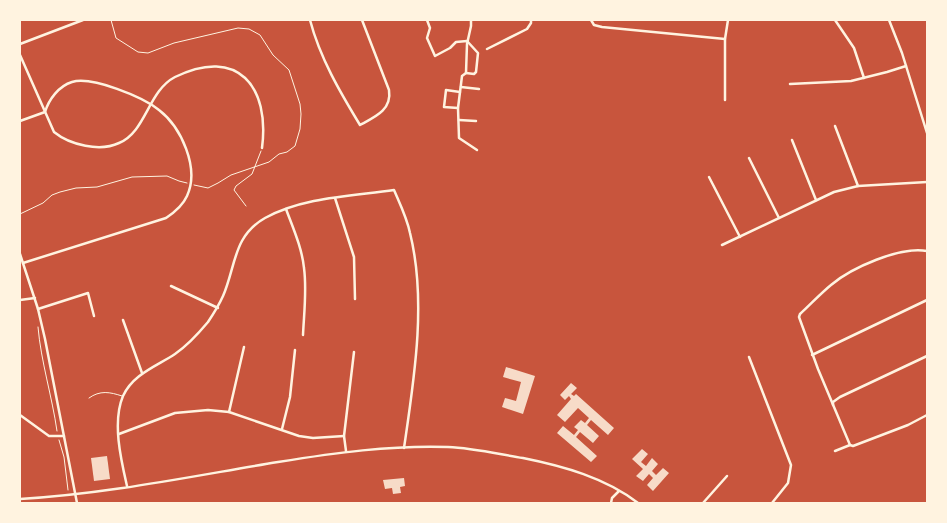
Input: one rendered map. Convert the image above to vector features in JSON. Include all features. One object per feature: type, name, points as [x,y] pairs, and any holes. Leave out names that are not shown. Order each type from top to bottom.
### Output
[{"type":"street","points":[[20,44],[83,20]]},
{"type":"street","points":[[310,20],[318,45],[330,72],[360,126],[387,108],[390,100],[389,90],[362,20]]},
{"type":"street","points":[[427,20],[430,28],[428,38],[435,56],[450,48],[456,42],[467,41]]},
{"type":"street","points":[[471,20],[467,41],[466,73],[462,76],[458,120],[459,138],[477,150]]},
{"type":"street","points":[[487,49],[527,29],[531,20]]},
{"type":"street","points":[[590,20],[594,25],[602,27],[725,39]]},
{"type":"street","points":[[725,100],[725,39],[728,20]]},
{"type":"street","points":[[835,20],[854,48],[864,78]]},
{"type":"street","points":[[889,20],[896,34],[927,133]]},
{"type":"street","points":[[466,73],[474,74],[476,72],[478,52],[467,41]]},
{"type":"street","points":[[20,55],[51,128],[57,135],[74,142],[101,147],[120,143],[131,135],[150,104],[164,86],[176,77],[204,67],[228,67],[243,76],[254,89],[262,118],[262,148]]},
{"type":"street","points":[[790,84],[851,81],[906,66]]},
{"type":"street","points":[[20,121],[45,112],[52,97],[60,88],[73,81],[92,82],[119,90],[150,104],[168,119],[182,140],[190,166],[190,184],[187,196],[181,206],[166,218],[23,263]]},
{"type":"street","points":[[461,87],[479,89]]},
{"type":"street","points":[[458,108],[444,107],[446,90],[460,92]]},
{"type":"street","points":[[458,120],[476,121]]},
{"type":"street","points":[[835,126],[858,186]]},
{"type":"street","points":[[792,140],[816,200]]},
{"type":"street","points":[[749,158],[779,218]]},
{"type":"street","points":[[709,177],[740,237]]},
{"type":"street","points":[[722,245],[834,192],[858,186],[927,183]]},
{"type":"street","points":[[127,486],[119,452],[119,415],[123,397],[142,373],[175,354],[188,344],[218,308],[240,242],[249,230],[264,218],[286,209],[335,198],[394,190],[410,232],[418,294],[415,370],[404,448]]},
{"type":"street","points":[[335,198],[354,257],[355,299]]},
{"type":"street","points":[[286,209],[301,252],[304,268],[303,335]]},
{"type":"street","points":[[850,445],[812,355],[800,320],[800,314],[832,284],[847,274],[885,257],[914,251],[927,251]]},
{"type":"street","points":[[20,254],[38,309],[77,503]]},
{"type":"street","points":[[171,286],[218,308]]},
{"type":"street","points":[[38,309],[88,293],[94,316]]},
{"type":"street","points":[[20,300],[35,298]]},
{"type":"street","points":[[812,355],[927,300]]},
{"type":"street","points":[[123,320],[142,373]]},
{"type":"street","points":[[229,412],[244,348]]},
{"type":"street","points":[[282,429],[290,397],[296,350]]},
{"type":"street","points":[[346,451],[344,436],[354,352]]},
{"type":"street","points":[[833,406],[833,402],[840,396],[927,356]]},
{"type":"street","points":[[748,357],[791,465],[788,483],[772,503]]},
{"type":"street","points":[[119,434],[175,413],[208,410],[229,412],[299,436],[314,438],[344,436]]},
{"type":"street","points":[[20,415],[49,436],[64,436]]},
{"type":"street","points":[[835,451],[879,437],[927,415]]},
{"type":"street","points":[[20,499],[76,494],[346,451],[448,447],[540,462],[567,469],[619,490],[638,503]]},
{"type":"street","points":[[703,503],[727,476]]},
{"type":"street","points":[[610,503],[619,490]]},
{"type":"lane","points":[[89,398],[102,392],[123,397]]},
{"type":"path","points":[[20,214],[43,203],[52,194],[76,188],[97,187],[132,177],[167,176],[179,182],[208,188],[231,175],[269,162],[279,154],[295,146],[302,114],[300,104],[289,70],[273,55],[260,35],[249,29],[238,28],[174,43],[148,53],[138,52],[116,38],[111,20]]},
{"type":"path","points":[[246,206],[234,190],[249,177],[262,148]]},
{"type":"path","points":[[38,322],[39,344],[55,412],[58,437],[64,457],[68,494]]},
{"type":"building","points":[[506,367],[535,376],[523,414],[502,407],[505,398],[516,401],[521,382],[503,377]]},
{"type":"building","points":[[571,383],[577,388],[571,394],[574,396],[576,394],[614,428],[608,435],[591,420],[587,425],[599,436],[593,443],[580,432],[576,437],[597,456],[591,462],[557,433],[563,426],[574,435],[578,430],[574,427],[581,420],[585,423],[589,418],[578,408],[565,422],[557,415],[571,399],[569,396],[565,400],[560,395]]},
{"type":"building","points":[[642,449],[648,454],[641,462],[646,466],[652,458],[658,464],[652,471],[656,475],[663,468],[669,473],[653,491],[647,485],[653,478],[649,474],[643,481],[636,476],[643,469],[632,459]]},
{"type":"building","points":[[107,456],[110,479],[94,481],[91,458]]},
{"type":"building","points":[[404,478],[405,486],[400,487],[401,493],[393,494],[392,488],[385,489],[383,480]]}]
